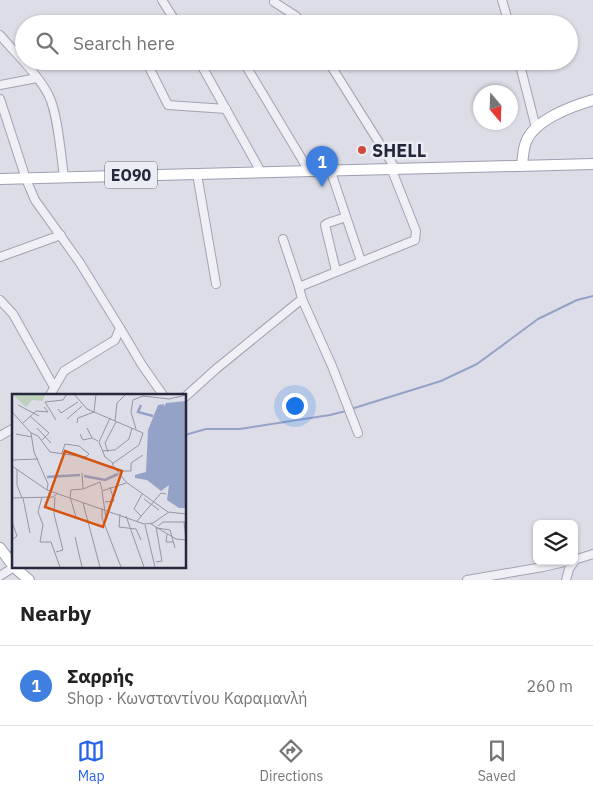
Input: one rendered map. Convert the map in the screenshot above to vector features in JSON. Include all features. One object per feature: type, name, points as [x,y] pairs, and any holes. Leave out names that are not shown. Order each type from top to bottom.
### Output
[{"type":"main road","points":[[522,165],[526,140],[536,128],[556,114],[593,100]]},
{"type":"main road","name":"ΕΟ90","points":[[0,179],[330,169],[593,164]]},
{"type":"main road","points":[[2,551],[12,564]]},
{"type":"main road","points":[[16,568],[29,580]]},
{"type":"street","points":[[162,0],[171,15]]},
{"type":"street","points":[[502,0],[506,15]]},
{"type":"street","points":[[274,2],[294,15]]},
{"type":"street","points":[[0,35],[15,52]]},
{"type":"street","points":[[30,70],[50,98],[64,177]]},
{"type":"street","points":[[150,70],[168,105],[226,109]]},
{"type":"street","points":[[204,70],[261,172]]},
{"type":"street","points":[[249,70],[309,171]]},
{"type":"street","points":[[299,287],[361,260],[410,243],[416,238],[416,231],[393,168],[333,70]]},
{"type":"street","points":[[521,70],[536,128]]},
{"type":"street","points":[[0,86],[37,78]]},
{"type":"street","points":[[0,99],[26,179],[35,200],[80,263],[142,365],[162,394]]},
{"type":"street","points":[[330,169],[361,260]]},
{"type":"street","points":[[197,174],[216,284]]},
{"type":"street","points":[[336,271],[325,226],[346,216]]},
{"type":"street","points":[[1,254],[61,235]]},
{"type":"street","points":[[283,239],[302,299],[358,433]]},
{"type":"street","points":[[186,396],[216,369],[302,299]]},
{"type":"street","points":[[0,300],[13,314],[52,391]]},
{"type":"street","points":[[52,391],[64,371],[115,340],[120,328]]},
{"type":"street","points":[[0,436],[12,429]]},
{"type":"street","points":[[578,558],[593,554]]},
{"type":"street","points":[[0,576],[12,564]]},
{"type":"street","points":[[467,580],[553,565],[566,579],[571,565]]},
{"type":"waterway","points":[[351,409],[441,381],[477,364],[538,319],[577,300],[593,296]]},
{"type":"waterway","points":[[186,435],[206,429],[240,429],[346,411]]},
{"type":"waterway","points":[[8,554],[12,551]]},
{"type":"place","name":"SHELL","points":[[362,150]]},
{"type":"place","name":"Σαρρής","points":[[322,187]]}]
